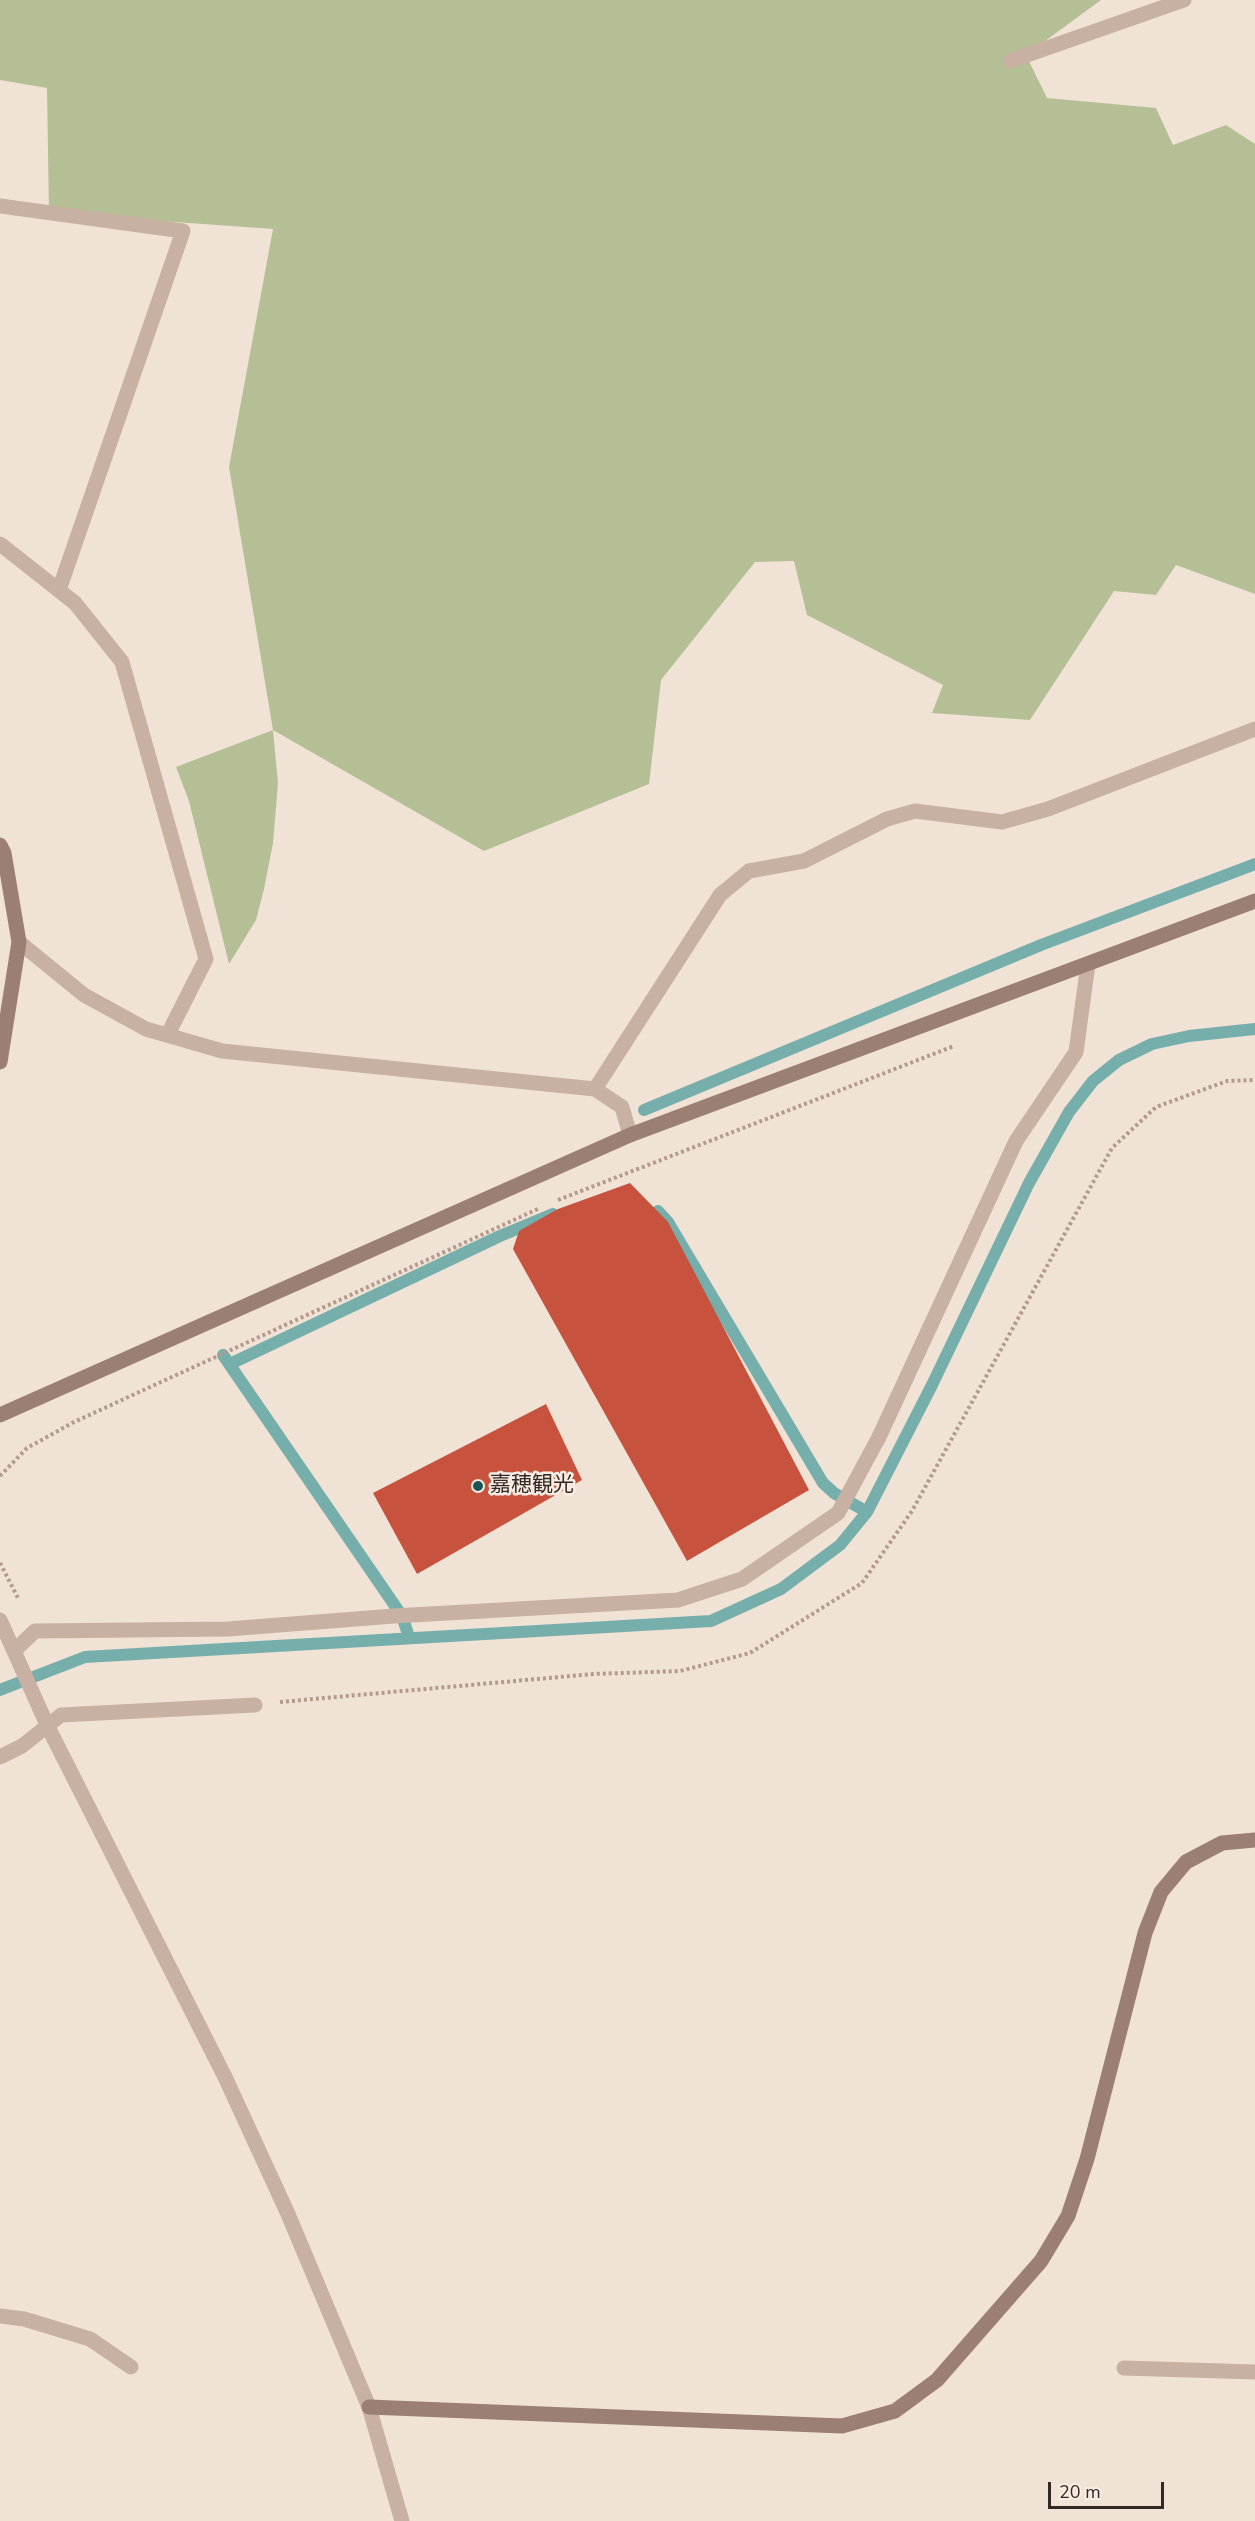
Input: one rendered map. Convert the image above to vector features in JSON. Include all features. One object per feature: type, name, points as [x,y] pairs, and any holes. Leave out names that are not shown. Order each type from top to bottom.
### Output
[{"type":"street","points":[[1010,61],[1184,0]]},
{"type":"street","points":[[0,206],[183,231],[59,590]]},
{"type":"street","points":[[0,544],[75,603],[122,662],[206,959],[168,1034]]},
{"type":"street","points":[[595,1089],[720,895],[749,871],[804,861],[886,819],[915,811],[1002,822],[1048,809],[1255,729]]},
{"type":"street","points":[[0,844],[4,853],[19,942],[0,1062]]},
{"type":"street","points":[[0,1415],[630,1135],[1255,901]]},
{"type":"street","points":[[19,942],[84,995],[146,1029],[222,1051],[595,1089],[622,1107],[630,1135]]},
{"type":"street","points":[[14,1651],[35,1630],[228,1629],[678,1600],[742,1579],[838,1513],[879,1437],[1016,1141],[1076,1052],[1088,964]]},
{"type":"street","points":[[0,1620],[48,1727],[225,2077],[288,2214],[369,2407],[402,2521]]},
{"type":"street","points":[[0,1757],[22,1746],[61,1715],[255,1705]]},
{"type":"street","points":[[369,2407],[842,2426],[895,2411],[937,2380],[1041,2261],[1068,2216],[1086,2159],[1145,1933],[1161,1892],[1186,1862],[1222,1843],[1255,1840]]},
{"type":"street","points":[[0,2316],[24,2319],[90,2340],[131,2367]]},
{"type":"street","points":[[1125,2368],[1255,2372]]},
{"type":"path","points":[[555,1201],[955,1046]]},
{"type":"path","points":[[255,1705],[593,1674],[680,1671],[750,1653],[852,1590],[862,1583],[912,1511],[1112,1148],[1156,1107],[1227,1082],[1255,1080]]},
{"type":"path","points":[[0,1476],[27,1448],[74,1422],[545,1206]]},
{"type":"green space","points":[[0,0],[1101,0],[1026,55],[1047,98],[1156,108],[1173,145],[1226,125],[1255,144],[1255,594],[1176,565],[1156,595],[1114,591],[1030,720],[932,713],[943,685],[807,615],[794,561],[755,562],[661,680],[649,784],[484,851],[273,730],[229,467],[273,229],[49,213],[47,88],[0,80]]},
{"type":"green space","points":[[273,730],[278,783],[273,843],[256,920],[229,964],[189,801],[176,767]]},
{"type":"building","points":[[630,1183],[668,1222],[809,1490],[687,1561],[513,1249],[519,1231],[558,1209]]},
{"type":"building","name":"嘉穂観光","points":[[546,1404],[582,1480],[417,1574],[373,1493]]},
{"type":"waterway","points":[[644,1110],[1041,945],[1255,864]]},
{"type":"waterway","points":[[0,1690],[85,1657],[711,1621],[781,1589],[840,1545],[867,1512],[932,1385],[1029,1183],[1069,1112],[1093,1081],[1119,1060],[1152,1044],[1189,1036],[1255,1029]]},
{"type":"waterway","points":[[658,1211],[668,1222],[823,1483],[834,1493],[867,1512]]},
{"type":"waterway","points":[[230,1364],[500,1236],[553,1214]]},
{"type":"waterway","points":[[223,1355],[402,1616],[409,1637]]},
{"type":"place","name":"嘉穂観光","points":[[478,1486]]}]
